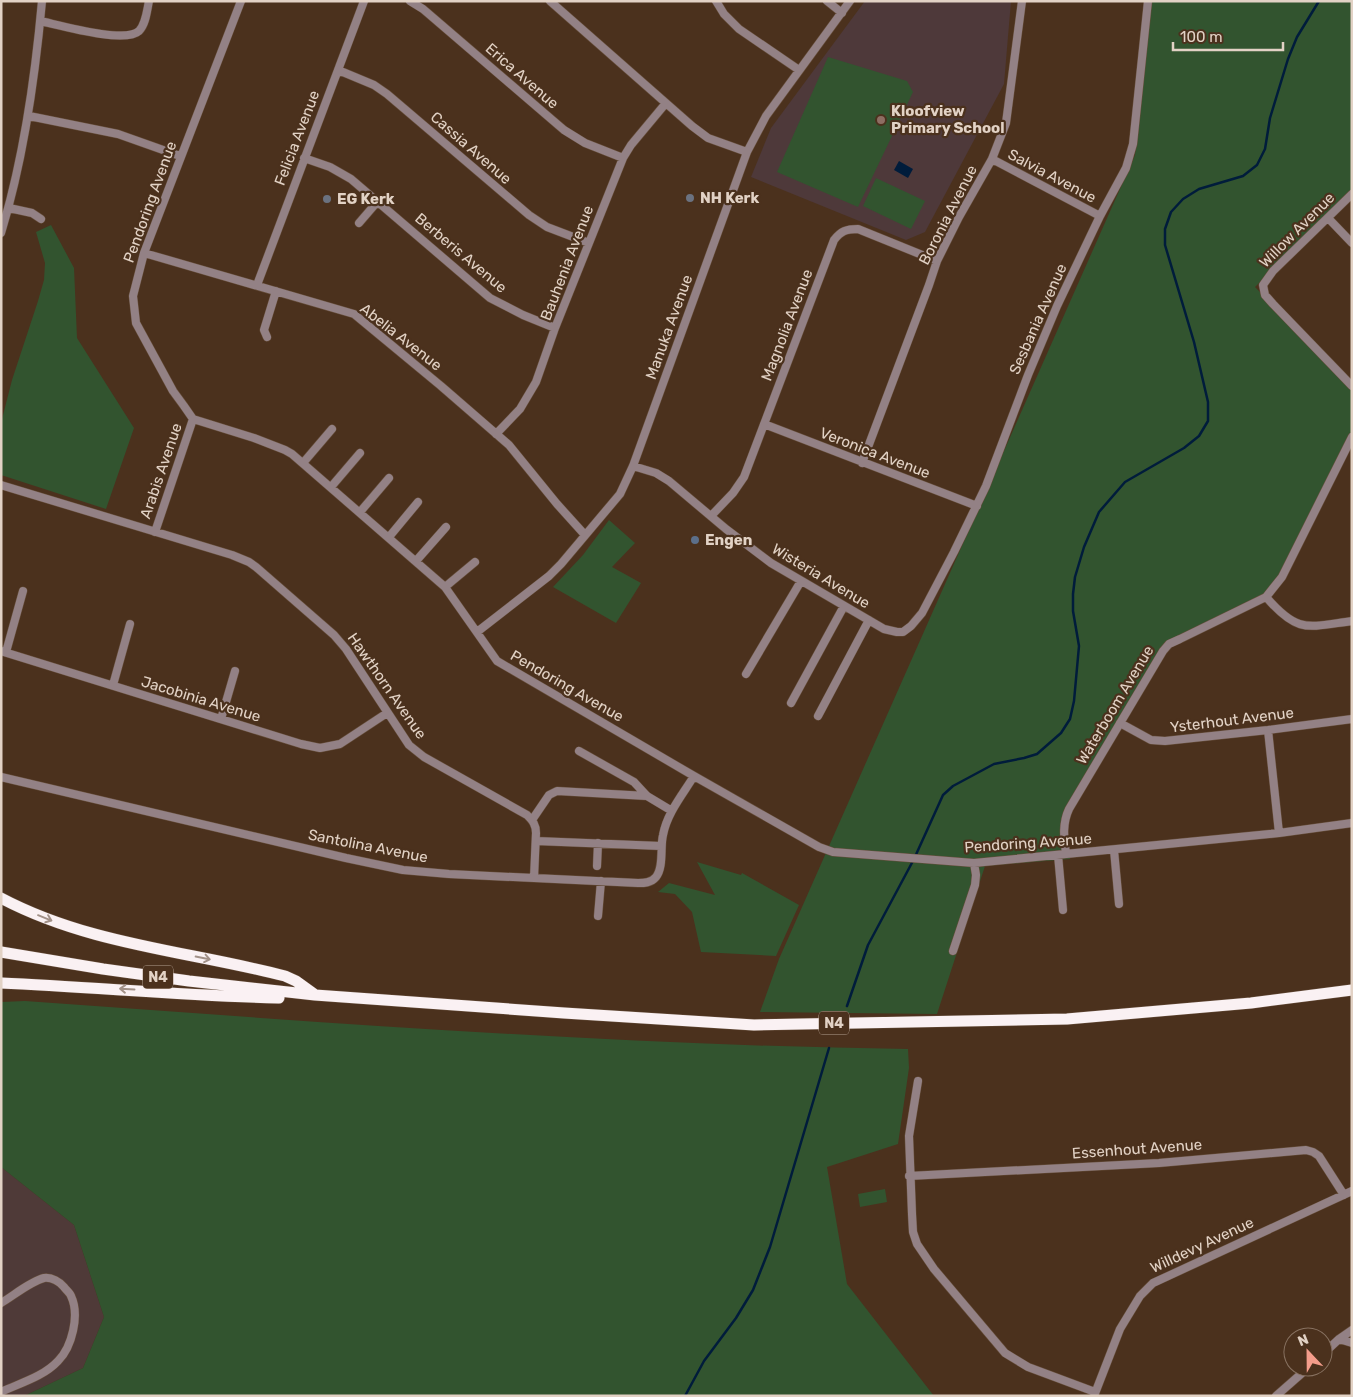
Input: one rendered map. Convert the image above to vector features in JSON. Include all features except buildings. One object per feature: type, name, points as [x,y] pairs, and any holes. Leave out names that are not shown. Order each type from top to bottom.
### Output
[{"type":"highway","points":[[1,898],[66,927],[108,938],[278,974],[296,981],[315,995]]},
{"type":"highway","name":"N4","points":[[1,952],[189,981],[315,995],[754,1025],[1068,1019],[1251,1003],[1352,990]]},
{"type":"highway","points":[[1,983],[222,996],[293,998],[315,995]]},
{"type":"street","points":[[1,233],[9,208],[29,116],[42,1]]},
{"type":"street","points":[[40,21],[124,36],[140,30],[144,23],[149,1]]},
{"type":"street","name":"Pendoring Avenue","points":[[241,1],[144,253],[134,296],[136,323],[173,391],[193,419],[285,450],[303,463],[445,587],[497,661],[825,850],[849,854],[974,863],[1279,833],[1352,823]]},
{"type":"street","name":"Felicia Avenue","points":[[258,285],[364,1]]},
{"type":"street","name":"Erica Avenue","points":[[410,1],[423,9],[572,136],[623,158]]},
{"type":"street","points":[[550,1],[708,138],[746,152]]},
{"type":"street","points":[[716,1],[732,23],[799,70]]},
{"type":"street","points":[[827,1],[842,12]]},
{"type":"street","name":"Manuka Avenue","points":[[477,632],[549,576],[620,494],[633,466],[746,152],[766,116],[850,1]]},
{"type":"street","name":"Boronia Avenue","points":[[862,463],[937,261],[959,217],[992,159],[1006,123],[1022,1]]},
{"type":"street","name":"Sesbania Avenue","points":[[902,632],[912,626],[922,613],[977,506],[1057,306],[1131,156],[1148,1]]},
{"type":"street","name":"Cassia Avenue","points":[[338,70],[374,85],[387,94],[529,216],[547,227],[589,243]]},
{"type":"street","name":"Bauhenia Avenue","points":[[496,434],[528,397],[542,368],[623,158],[666,103]]},
{"type":"street","points":[[29,116],[118,134],[180,156]]},
{"type":"street","name":"Berberis Avenue","points":[[304,158],[330,167],[343,174],[378,201],[490,298],[523,316],[556,328]]},
{"type":"street","name":"Salvia Avenue","points":[[992,159],[1100,216]]},
{"type":"street","name":"Willow Avenue","points":[[1352,194],[1273,271],[1263,285],[1265,295],[1352,386]]},
{"type":"street","points":[[358,223],[378,201]]},
{"type":"street","points":[[9,208],[32,213],[41,219]]},
{"type":"street","points":[[1328,218],[1352,243]]},
{"type":"street","name":"Magnolia Avenue","points":[[711,516],[733,493],[744,477],[834,240],[839,234],[850,229],[858,229],[937,261]]},
{"type":"street","name":"Abelia Avenue","points":[[144,253],[258,285],[359,317],[496,434],[585,535]]},
{"type":"street","points":[[267,337],[264,330],[276,291]]},
{"type":"street","name":"Arabis Avenue","points":[[155,532],[193,419]]},
{"type":"street","name":"Veronica Avenue","points":[[764,424],[977,506]]},
{"type":"street","points":[[303,463],[332,429]]},
{"type":"street","name":"Waterboom Avenue","points":[[1064,910],[1062,854],[1066,814],[1163,651],[1169,644],[1266,597],[1282,577],[1352,437]]},
{"type":"street","points":[[331,487],[360,453]]},
{"type":"street","name":"Wisteria Avenue","points":[[633,466],[656,473],[669,481],[753,550],[800,581],[887,630],[902,632]]},
{"type":"street","points":[[360,512],[389,478]]},
{"type":"street","name":"Hawthorn Avenue","points":[[1,485],[240,558],[256,567],[334,635],[346,649],[406,740],[417,752],[527,815],[532,820]]},
{"type":"street","points":[[389,537],[418,502]]},
{"type":"street","points":[[416,561],[446,527]]},
{"type":"street","points":[[445,587],[475,562]]},
{"type":"street","points":[[746,674],[800,581]]},
{"type":"street","points":[[4,651],[23,591]]},
{"type":"street","points":[[1266,597],[1285,617],[1302,626],[1319,626],[1352,621]]},
{"type":"street","points":[[791,703],[844,606]]},
{"type":"street","points":[[818,716],[869,620]]},
{"type":"street","points":[[113,685],[130,624]]},
{"type":"street","name":"Jacobinia Avenue","points":[[4,651],[301,744],[320,748],[340,744],[387,713]]},
{"type":"street","points":[[221,719],[234,672]]},
{"type":"street","name":"Ysterhout Avenue","points":[[1120,723],[1156,741],[1268,730],[1352,719]]},
{"type":"street","points":[[1268,730],[1279,833]]},
{"type":"street","points":[[579,751],[634,782],[647,796],[672,812]]},
{"type":"street","name":"Santolina Avenue","points":[[1,777],[403,870],[449,874],[646,882],[654,879],[659,872],[661,846],[666,821],[694,776]]},
{"type":"street","points":[[534,878],[536,826],[532,820],[548,795],[557,791],[647,796]]},
{"type":"street","points":[[536,841],[661,846]]},
{"type":"street","points":[[597,866],[598,843]]},
{"type":"street","points":[[1114,850],[1118,904]]},
{"type":"street","points":[[953,951],[975,886],[974,863]]},
{"type":"street","points":[[598,916],[601,881]]},
{"type":"street","points":[[918,1081],[909,1128],[909,1176],[913,1232],[917,1244],[934,1269],[996,1344],[1013,1360],[1095,1394]]},
{"type":"street","name":"Essenhout Avenue","points":[[909,1176],[1159,1163],[1306,1150],[1314,1152],[1319,1156],[1344,1195]]},
{"type":"street","name":"Willdevy Avenue","points":[[1095,1394],[1120,1329],[1140,1296],[1153,1282],[1352,1191]]},
{"type":"street","points":[[1,1303],[45,1278],[53,1279],[60,1283],[71,1296],[74,1307],[73,1328],[68,1345],[58,1361],[37,1376],[1,1392]]},
{"type":"street","points":[[1333,1345],[1352,1330]]},
{"type":"street","points":[[1339,1339],[1352,1344]]},
{"type":"street","points":[[1276,1396],[1297,1377]]},
{"type":"shaded area","name":"Kloofview Primary School","points":[[865,1],[1011,1],[1004,84],[925,232],[906,240],[751,177],[771,128]]},
{"type":"shaded area","points":[[1,1167],[74,1225],[104,1317],[83,1368],[24,1396],[1,1396]]},
{"type":"green space","points":[[1150,1],[1352,1],[1352,192],[1255,287],[1352,386],[1352,432],[1270,597],[1167,647],[1066,818],[1070,859],[985,866],[937,1014],[760,1012],[779,959],[1135,155]]},
{"type":"green space","points":[[828,57],[907,81],[913,92],[858,207],[777,172]]},
{"type":"green space","points":[[876,178],[925,201],[911,229],[863,206]]},
{"type":"green space","points":[[51,225],[74,268],[77,338],[134,428],[106,509],[1,475],[1,423],[12,380],[44,280],[45,263],[36,232]]},
{"type":"green space","points":[[609,520],[635,543],[612,567],[641,583],[616,623],[553,587],[583,555]]},
{"type":"green space","points":[[697,862],[741,875],[742,873],[799,905],[776,956],[701,952],[692,912],[675,894],[658,892],[669,883],[715,895]]},
{"type":"green space","points":[[25,1001],[576,1038],[797,1047],[908,1049],[909,1068],[898,1144],[827,1167],[847,1284],[934,1396],[24,1396],[83,1368],[104,1317],[74,1225],[1,1167],[1,1002]]},
{"type":"green space","points":[[885,1189],[887,1202],[860,1207],[858,1194]]},
{"type":"water","points":[[899,161],[913,169],[908,178],[894,170]]},
{"type":"waterway","points":[[847,1006],[868,945],[914,859],[943,795],[953,786],[994,764],[1037,754],[1061,733],[1070,719],[1074,701],[1079,646],[1073,611],[1075,577],[1084,547],[1099,512],[1125,482],[1184,448],[1199,436],[1208,421],[1208,402],[1194,342],[1165,245],[1165,229],[1171,212],[1183,199],[1199,189],[1243,176],[1257,165],[1265,149],[1270,118],[1288,59],[1297,37],[1319,1]]},
{"type":"waterway","points":[[685,1396],[704,1361],[736,1318],[753,1290],[770,1247],[829,1048]]},
{"type":"place","name":"Kloofview Primary School","points":[[881,120]]},
{"type":"place","name":"NH Kerk","points":[[690,198]]},
{"type":"place","name":"EG Kerk","points":[[327,199]]},
{"type":"place","name":"Engen","points":[[695,540]]}]
